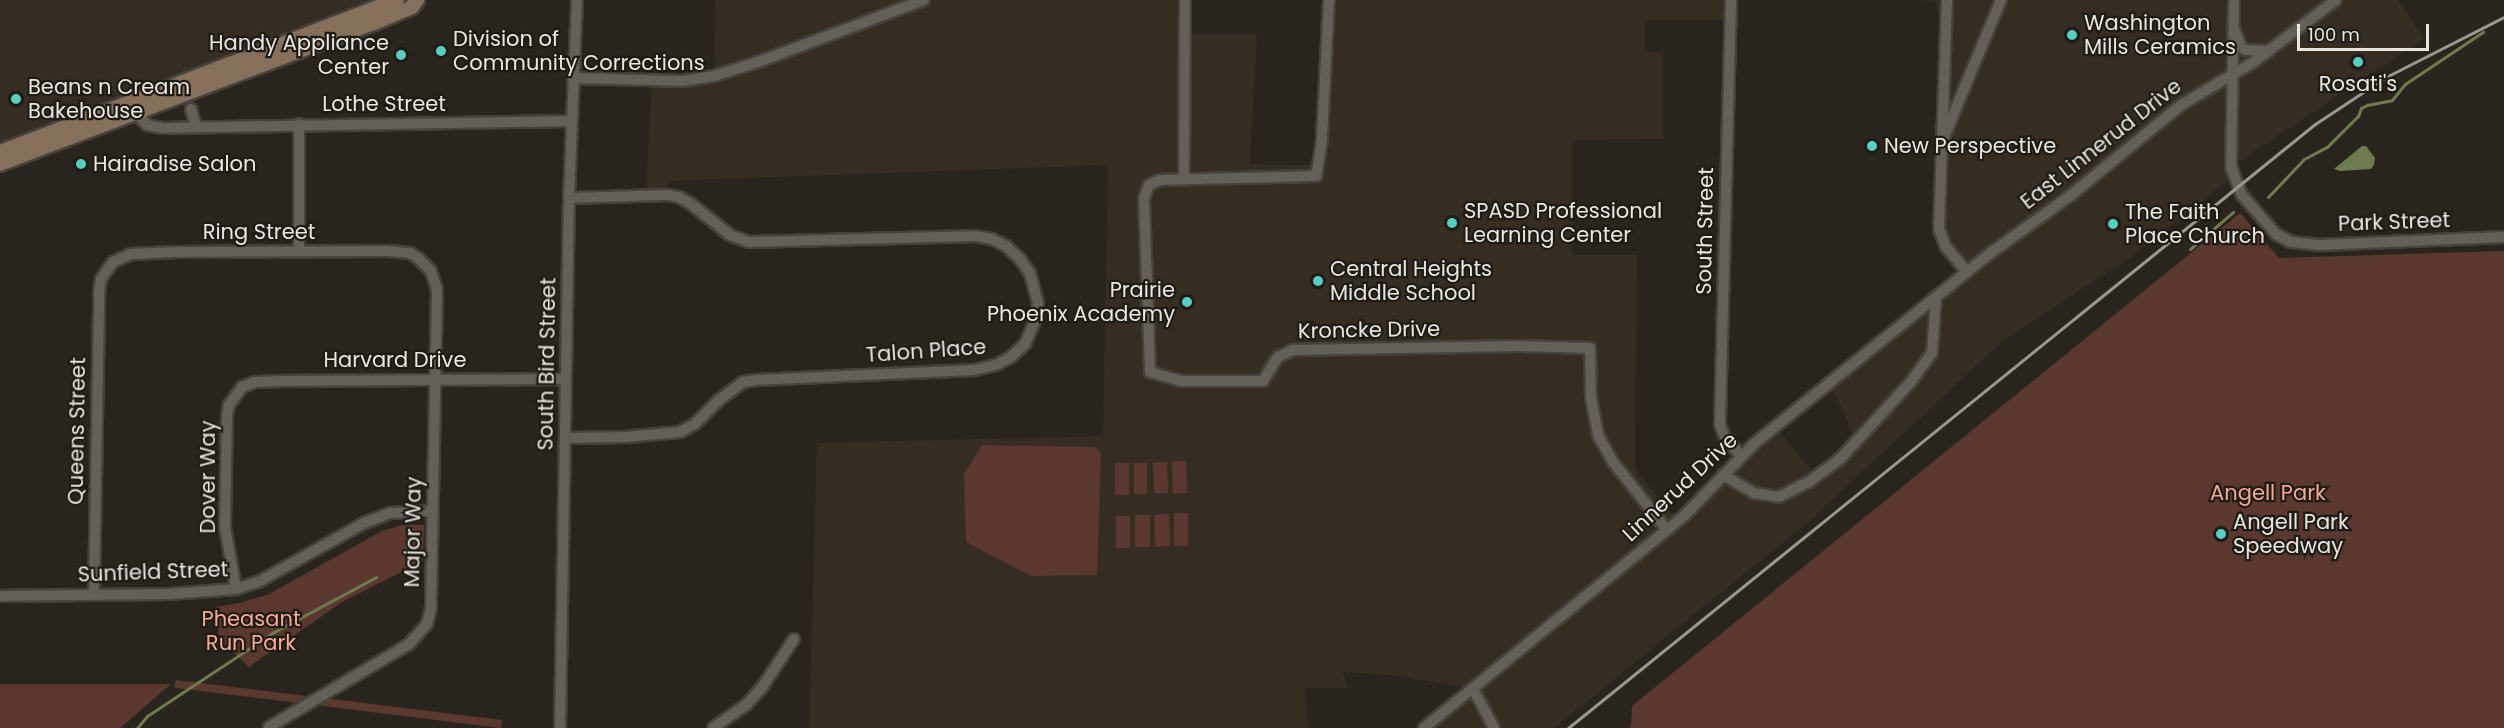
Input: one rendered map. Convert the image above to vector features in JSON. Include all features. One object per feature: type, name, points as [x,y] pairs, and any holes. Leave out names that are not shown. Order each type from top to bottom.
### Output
[{"type":"main road","points":[[0,152],[397,0]]},
{"type":"main road","points":[[0,164],[374,23],[412,7],[417,0]]},
{"type":"street","name":"South Bird Street","points":[[560,728],[569,198],[577,0]]},
{"type":"street","points":[[573,78],[682,81],[714,76],[758,62],[924,0]]},
{"type":"street","points":[[1184,178],[1185,0]]},
{"type":"street","name":"Kroncke Drive","points":[[1329,0],[1322,140],[1316,176],[1184,178],[1161,180],[1149,184],[1144,198],[1148,365],[1152,374],[1171,376],[1184,381],[1263,381],[1278,357],[1293,350],[1518,346],[1590,348],[1591,398],[1598,435],[1613,462],[1667,530]]},
{"type":"street","name":"South Street","points":[[1731,0],[1720,425],[1726,440],[1742,455]]},
{"type":"street","points":[[1947,0],[1939,230],[1946,247],[1966,272]]},
{"type":"street","points":[[1942,143],[2001,0]]},
{"type":"street","points":[[2231,76],[2234,0]]},
{"type":"street","name":"East Linnerud Drive","points":[[1936,298],[1966,272],[2070,196],[2181,105],[2231,76],[2336,0]]},
{"type":"street","points":[[2233,26],[2241,47],[2254,52],[2267,51]]},
{"type":"street","name":"Park Street","points":[[2231,76],[2229,148],[2233,177],[2252,208],[2268,226],[2286,240],[2318,245],[2504,237]]},
{"type":"street","points":[[191,109],[196,126]]},
{"type":"street","name":"Lothe Street","points":[[136,113],[143,122],[151,126],[571,121]]},
{"type":"street","points":[[299,251],[300,124]]},
{"type":"street","name":"Talon Place","points":[[565,438],[625,437],[680,432],[695,424],[719,400],[743,382],[974,370],[996,365],[1012,356],[1025,344],[1034,324],[1038,303],[1037,291],[1025,266],[1006,246],[992,239],[975,236],[749,242],[730,236],[679,197],[667,195],[569,198]]},
{"type":"street","name":"Ring Street","points":[[106,270],[119,258],[144,253],[394,251],[417,257]]},
{"type":"street","name":"Major Way","points":[[269,727],[400,650],[421,634],[427,624],[431,608],[434,511],[437,290],[431,271],[417,257]]},
{"type":"street","name":"Queens Street","points":[[94,594],[99,294],[101,279],[106,270]]},
{"type":"street","points":[[1723,475],[1754,493],[1779,497],[1809,482],[1840,459],[1910,383],[1932,353],[1936,298]]},
{"type":"street","name":"Linnerud Drive","points":[[1424,728],[1667,530],[1742,455],[1936,298]]},
{"type":"street","name":"Harvard Drive","points":[[232,400],[243,387],[255,382],[566,379]]},
{"type":"street","name":"Dover Way","points":[[232,400],[227,415],[225,527],[236,589]]},
{"type":"street","name":"Sunfield Street","points":[[0,596],[201,593],[236,589],[260,581],[364,523],[390,513],[434,511]]},
{"type":"street","points":[[713,728],[747,704],[763,687],[794,639]]},
{"type":"street","points":[[1473,689],[1494,728]]},
{"type":"shaded area","points":[[0,0],[379,0],[0,144]]},
{"type":"shaded area","points":[[715,0],[1186,0],[1186,34],[1257,34],[1250,164],[1303,165],[1318,164],[1329,0],[1731,0],[1731,20],[1645,20],[1645,52],[1663,52],[1663,139],[1572,140],[1572,255],[1637,255],[1635,469],[1678,521],[1775,427],[1817,476],[1857,443],[1830,383],[1966,272],[1942,239],[1946,30],[1935,2],[1917,0],[2398,0],[2424,38],[2231,167],[2233,177],[2127,260],[2005,339],[1806,524],[1554,728],[1424,728],[1472,689],[1401,676],[1343,672],[1348,688],[1305,688],[1309,728],[809,728],[817,443],[1103,436],[1108,165],[667,181],[667,195],[646,195],[652,80],[714,76]]},
{"type":"shaded area","points":[[2362,146],[2366,146],[2375,158],[2371,169],[2340,171],[2334,169]]},
{"type":"green space","name":"Angell Park","points":[[2240,213],[2279,258],[2504,251],[2504,728],[1631,728],[1632,706]]},
{"type":"green space","points":[[982,445],[1095,447],[1101,453],[1097,575],[1031,576],[966,542],[964,474]]},
{"type":"green space","points":[[1172,461],[1186,461],[1187,493],[1173,493]]},
{"type":"green space","points":[[1153,462],[1167,462],[1168,493],[1154,493]]},
{"type":"green space","points":[[1115,463],[1129,463],[1129,495],[1115,495]]},
{"type":"green space","points":[[1134,463],[1147,463],[1147,494],[1134,494]]},
{"type":"green space","points":[[1174,513],[1188,513],[1188,546],[1174,546]]},
{"type":"green space","points":[[1169,514],[1170,546],[1155,547],[1154,515]]},
{"type":"green space","points":[[1135,515],[1150,515],[1150,547],[1135,547]]},
{"type":"green space","points":[[1116,516],[1130,516],[1130,548],[1116,548]]},
{"type":"green space","name":"Pheasant Run Park","points":[[402,525],[424,525],[423,561],[342,602],[249,667],[219,639],[216,607],[240,603],[269,594],[382,531]]},
{"type":"green space","points":[[175,680],[502,720],[501,728],[174,688]]},
{"type":"green space","points":[[0,684],[171,684],[120,728],[0,728]]},
{"type":"waterway","points":[[2268,197],[2304,159],[2328,146],[2358,116],[2361,108],[2392,100],[2405,84],[2483,32]]},
{"type":"waterway","points":[[2190,249],[2233,212]]},
{"type":"waterway","points":[[137,728],[147,716],[274,632],[376,577]]},
{"type":"railway","points":[[1568,728],[2315,124],[2386,77],[2504,17]]},
{"type":"place","name":"Washington Mills Ceramics","points":[[2072,35]]},
{"type":"place","name":"Division of Community Corrections","points":[[441,51]]},
{"type":"place","name":"Handy Appliance Center","points":[[401,55]]},
{"type":"place","name":"Rosati's","points":[[2358,62]]},
{"type":"place","name":"Beans n Cream Bakehouse","points":[[16,99]]},
{"type":"place","name":"New Perspective","points":[[1872,146]]},
{"type":"place","name":"Hairadise Salon","points":[[81,164]]},
{"type":"place","name":"SPASD Professional Learning Center","points":[[1452,223]]},
{"type":"place","name":"The Faith Place Church","points":[[2113,224]]},
{"type":"place","name":"Central Heights Middle School","points":[[1318,281]]},
{"type":"place","name":"Prairie Phoenix Academy","points":[[1187,302]]},
{"type":"place","name":"Angell Park Speedway","points":[[2221,534]]}]
